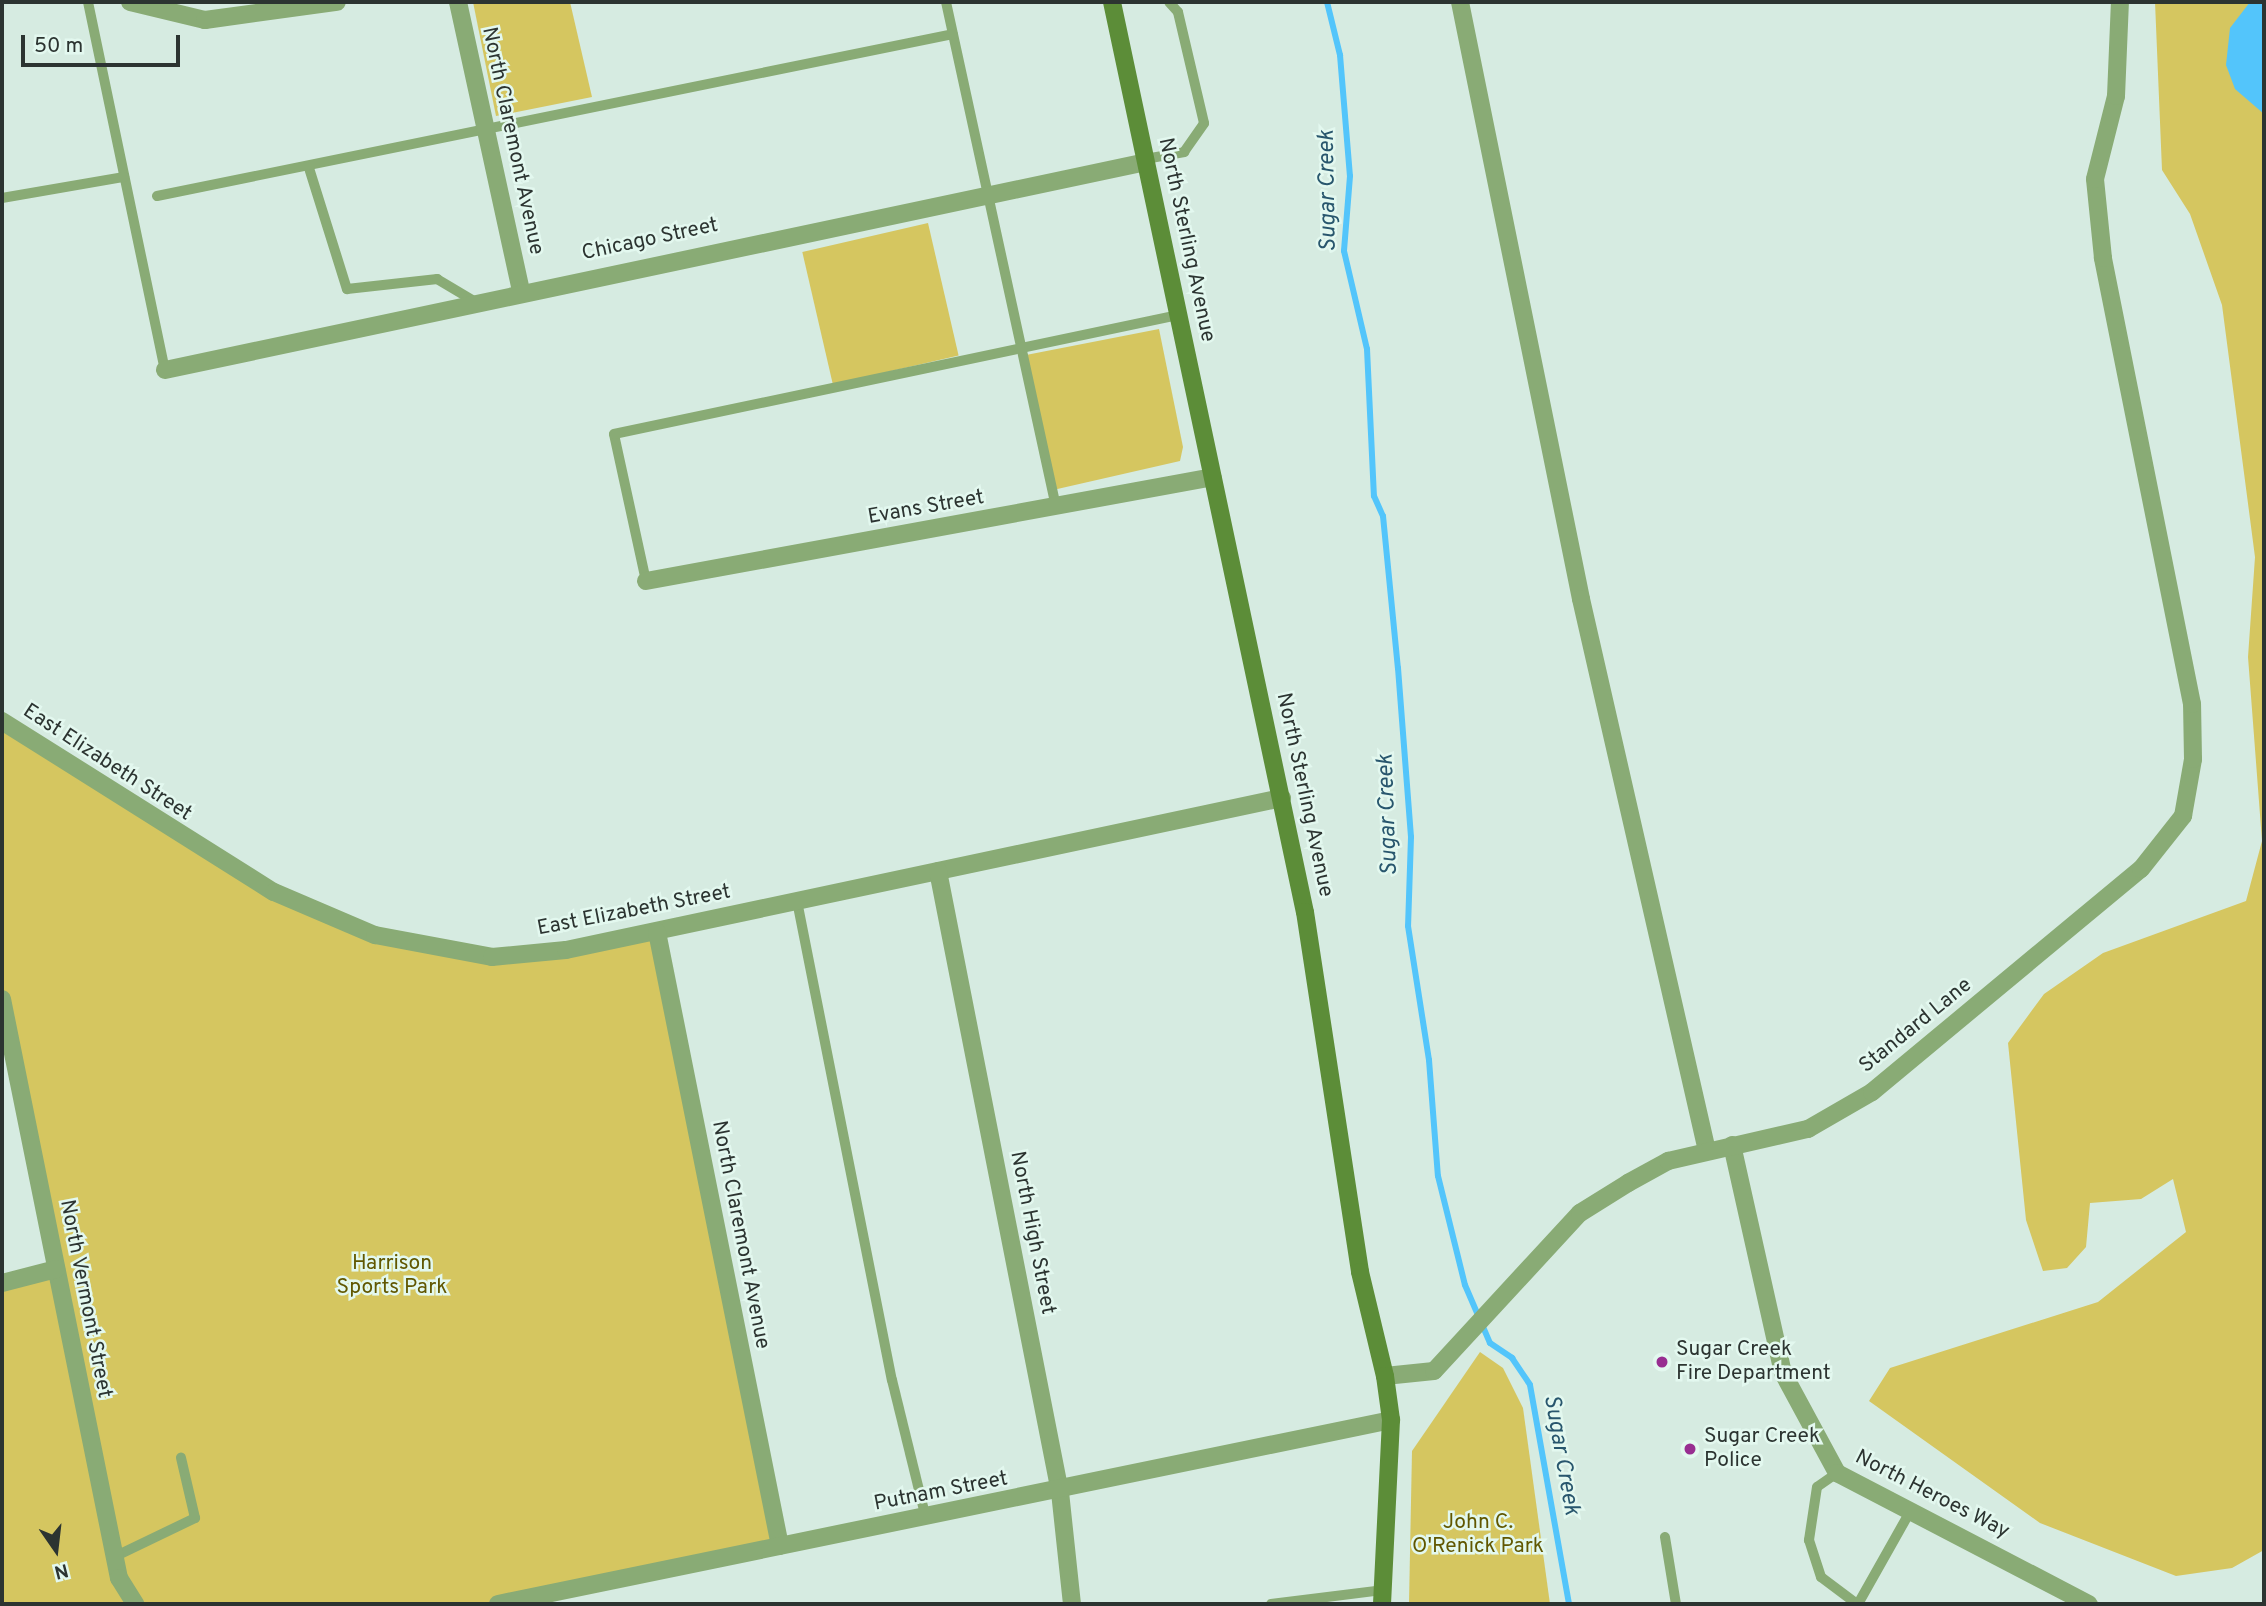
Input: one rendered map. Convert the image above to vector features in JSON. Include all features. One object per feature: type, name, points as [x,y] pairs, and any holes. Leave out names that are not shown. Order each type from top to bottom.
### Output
[{"type":"main road","name":"North Sterling Avenue","points":[[1112,2],[1282,798],[1360,1272],[1385,1376],[1391,1420],[1383,1597]]},
{"type":"street","points":[[130,2],[205,20],[337,2]]},
{"type":"street","name":"North Claremont Avenue","points":[[458,2],[521,291]]},
{"type":"street","points":[[1460,2],[1581,599],[1707,1151]]},
{"type":"street","name":"Standard Lane","points":[[1385,1376],[1434,1371],[1533,1270],[1580,1213],[1668,1161],[1808,1129],[1872,1092],[2141,869],[2183,816],[2193,759],[2192,704],[2103,258],[2095,179],[2116,96],[2120,2]]},
{"type":"street","name":"Chicago Street","points":[[165,370],[474,301],[1146,161]]},
{"type":"street","name":"Evans Street","points":[[646,581],[1213,477]]},
{"type":"street","name":"East Elizabeth Street","points":[[2,721],[205,854],[376,935],[492,957],[657,932],[1282,798]]},
{"type":"street","name":"North High Street","points":[[938,871],[1060,1492],[1072,1604]]},
{"type":"street","name":"North Claremont Avenue","points":[[657,932],[780,1546]]},
{"type":"street","name":"North Vermont Street","points":[[2,999],[114,1557],[135,1604]]},
{"type":"street","name":"North Heroes Way","points":[[1732,1145],[1783,1373],[1837,1473],[2089,1604]]},
{"type":"street","points":[[2,1283],[56,1269]]},
{"type":"street","name":"Putnam Street","points":[[498,1604],[1060,1492],[1391,1420]]},
{"type":"lane","points":[[88,2],[165,370]]},
{"type":"lane","points":[[946,2],[1056,507]]},
{"type":"lane","points":[[1146,161],[1184,152],[1204,123],[1178,12],[1169,2]]},
{"type":"lane","points":[[157,196],[309,168],[485,125],[953,34]]},
{"type":"lane","points":[[309,168],[347,289],[437,279],[474,301]]},
{"type":"lane","points":[[2,198],[124,177]]},
{"type":"lane","points":[[646,581],[614,434],[1178,315]]},
{"type":"lane","points":[[797,901],[892,1380],[926,1518]]},
{"type":"lane","points":[[114,1557],[195,1518],[181,1458]]},
{"type":"lane","points":[[1837,1473],[1817,1487],[1809,1540],[1821,1577],[1858,1604],[1911,1510]]},
{"type":"lane","points":[[1665,1537],[1676,1604]]},
{"type":"lane","points":[[1270,1604],[1383,1597]]},
{"type":"green space","points":[[473,2],[570,2],[592,97],[496,116]]},
{"type":"green space","points":[[2155,2],[2264,2],[2264,1550],[2232,1568],[2176,1576],[2040,1523],[1869,1401],[1890,1368],[2098,1302],[2186,1232],[2173,1179],[2141,1199],[2090,1203],[2086,1247],[2067,1268],[2043,1271],[2026,1220],[2008,1043],[2044,994],[2103,953],[2246,901],[2262,841],[2248,657],[2255,557],[2222,305],[2190,214],[2162,170]]},
{"type":"green space","points":[[928,223],[959,356],[833,385],[802,252]]},
{"type":"green space","points":[[1159,329],[1183,447],[1180,461],[1053,490],[1026,355]]},
{"type":"green space","name":"Harrison Sports Park","points":[[2,721],[205,854],[376,935],[492,957],[657,932],[780,1546],[496,1604],[2,1604],[2,1283],[56,1269],[2,998]]},
{"type":"green space","name":"John C. O'Renick Park","points":[[1480,1352],[1503,1368],[1523,1408],[1550,1604],[1409,1604],[1412,1451]]},
{"type":"water","points":[[2250,2],[2264,2],[2264,114],[2235,89],[2226,65],[2230,28]]},
{"type":"waterway","name":"Sugar Creek","points":[[1327,2],[1340,55],[1350,176],[1344,251],[1367,349],[1374,496],[1383,516],[1398,668],[1411,837],[1408,926],[1429,1060],[1438,1176],[1465,1285],[1490,1343],[1512,1358],[1530,1385],[1569,1604]]},
{"type":"place","name":"Sugar Creek Fire Department","points":[[1662,1362]]},
{"type":"place","name":"Sugar Creek Police","points":[[1690,1449]]}]
